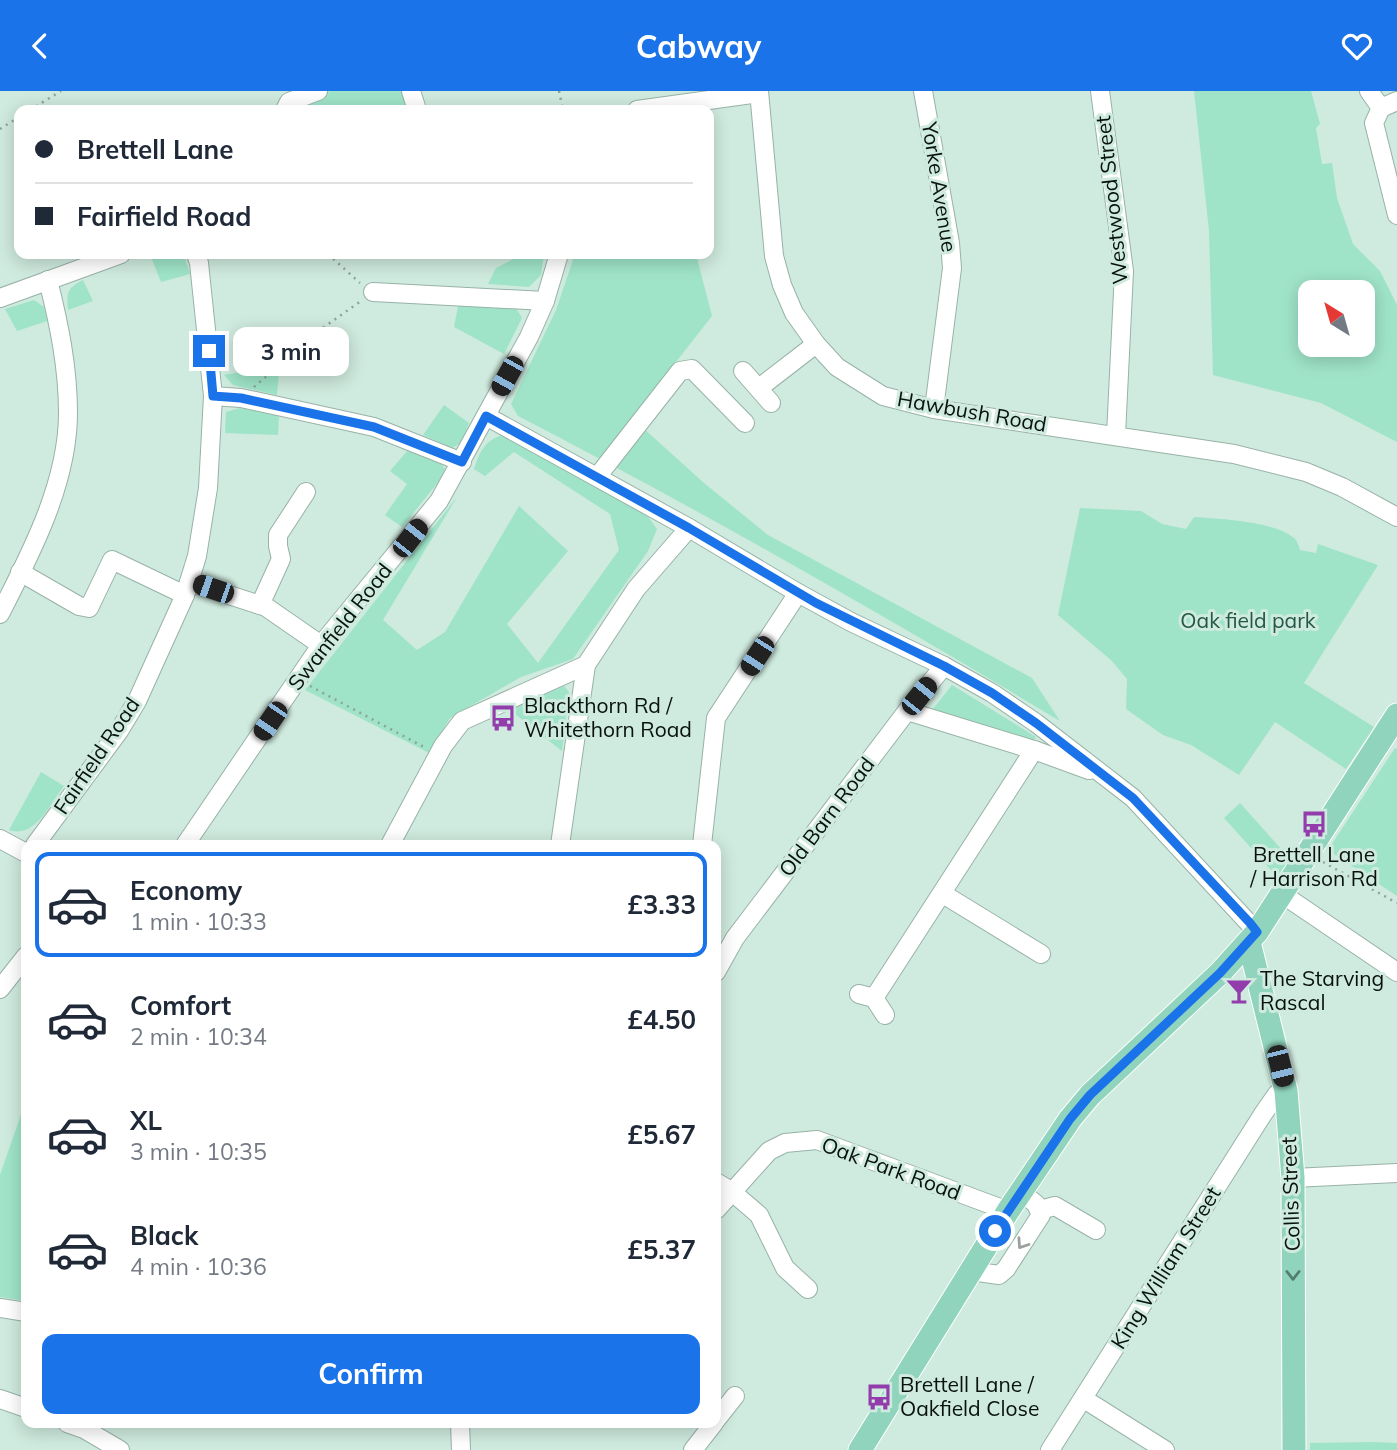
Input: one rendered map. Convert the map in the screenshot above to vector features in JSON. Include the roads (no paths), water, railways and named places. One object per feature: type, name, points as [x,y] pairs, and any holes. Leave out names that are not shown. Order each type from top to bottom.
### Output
[{"type":"main road","points":[[860,1450],[1008,1211],[1070,1119],[1090,1095],[1220,973],[1253,937],[1395,723]]},
{"type":"main road","name":"Collis Street","points":[[1253,937],[1286,1091],[1293,1178],[1294,1450]]},
{"type":"street","points":[[288,105],[289,102],[318,91]]},
{"type":"street","name":"Yorke Avenue","points":[[923,91],[952,268],[934,409]]},
{"type":"street","name":"Westwood Street","points":[[1100,91],[1124,271],[1116,435]]},
{"type":"street","points":[[1369,91],[1389,105],[1374,123],[1397,215]]},
{"type":"street","points":[[671,105],[759,92]]},
{"type":"street","name":"Hawbush Road","points":[[759,92],[774,256],[782,285],[794,313],[816,344],[837,367],[883,396],[934,409],[1234,454],[1306,472],[1342,487],[1397,517]]},
{"type":"street","points":[[0,298],[107,259]]},
{"type":"street","name":"Fairfield Road","points":[[39,840],[119,731],[137,701],[187,588],[197,556],[208,488],[213,396],[198,259]]},
{"type":"street","name":"Swanfield Road","points":[[187,840],[321,645],[439,501],[545,301],[558,259]]},
{"type":"street","points":[[0,614],[37,536],[62,465],[68,415],[61,331],[48,280]]},
{"type":"street","points":[[373,292],[545,301]]},
{"type":"street","points":[[759,388],[816,344]]},
{"type":"street","points":[[597,477],[680,371],[692,369],[745,423]]},
{"type":"street","points":[[743,372],[771,403]]},
{"type":"street","points":[[213,396],[241,398],[374,427],[462,462]]},
{"type":"street","points":[[486,416],[689,528],[798,593],[992,693],[1036,723],[1133,798],[1253,937]]},
{"type":"street","points":[[260,605],[281,559],[278,535],[306,492]]},
{"type":"street","points":[[561,840],[586,665],[636,589],[689,528]]},
{"type":"street","points":[[20,572],[79,606],[89,608],[112,559],[187,588],[260,605],[321,645]]},
{"type":"street","points":[[703,840],[716,719],[798,593]]},
{"type":"street","points":[[393,840],[439,754],[462,721],[586,665]]},
{"type":"street","name":"Old Barn Road","points":[[721,963],[735,938],[944,666]]},
{"type":"street","points":[[907,711],[1034,750],[1105,776]]},
{"type":"street","points":[[885,1015],[867,996],[943,894],[1034,750]]},
{"type":"street","points":[[0,839],[21,850]]},
{"type":"street","points":[[943,894],[1041,954]]},
{"type":"street","points":[[1282,894],[1397,972]]},
{"type":"street","points":[[0,989],[21,962]]},
{"type":"street","name":"King William Street","points":[[1051,1450],[1263,1114],[1277,1094],[1286,1091]]},
{"type":"street","name":"Oak Park Road","points":[[723,1187],[769,1151],[785,1143],[817,1140],[1008,1211]]},
{"type":"street","points":[[1293,1178],[1397,1173]]},
{"type":"street","points":[[723,1187],[759,1215],[785,1268],[808,1289]]},
{"type":"street","points":[[971,1271],[999,1275],[1006,1269],[1041,1216],[1040,1210],[1021,1192]]},
{"type":"street","points":[[1040,1210],[1055,1206],[1096,1230]]},
{"type":"street","points":[[0,1308],[21,1311]]},
{"type":"street","points":[[721,1414],[735,1396]]},
{"type":"street","points":[[0,1399],[21,1406]]},
{"type":"street","points":[[1084,1399],[1165,1450]]},
{"type":"street","points":[[81,1428],[120,1450]]},
{"type":"street","points":[[460,1428],[461,1450]]},
{"type":"street","points":[[693,1450],[710,1428]]},
{"type":"place","name":"Blackthorn Rd / Whitethorn Road","points":[[503,718]]},
{"type":"place","name":"Brettell Lane / Harrison Rd","points":[[1314,824]]},
{"type":"place","name":"The Starving Rascal","points":[[1239,991]]},
{"type":"place","name":"Brettell Lane / Oakfield Close","points":[[879,1397]]},
{"type":"park label","name":"Oak field park","points":[[1248,621]]}]
